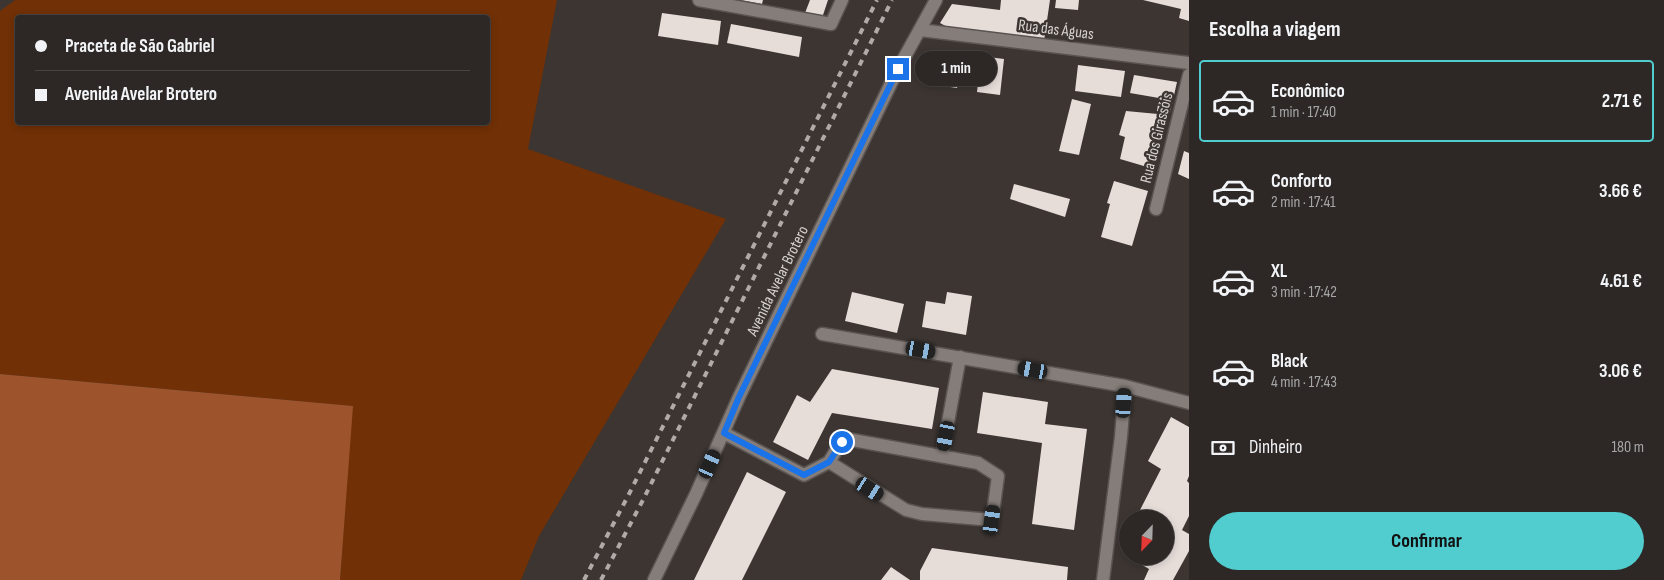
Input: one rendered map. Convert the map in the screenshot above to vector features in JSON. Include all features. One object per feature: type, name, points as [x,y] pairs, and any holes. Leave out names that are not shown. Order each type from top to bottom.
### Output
[{"type":"street","points":[[699,0],[831,24],[842,0]]},
{"type":"street","name":"Avenida Avelar Brotero","points":[[654,580],[724,433],[739,397],[894,78],[936,0]]},
{"type":"street","name":"Rua das Águas","points":[[920,30],[1189,63]]},
{"type":"street","name":"Rua dos Girassóis","points":[[1156,208],[1189,75]]},
{"type":"street","points":[[822,334],[1125,386],[1189,402]]},
{"type":"street","points":[[942,455],[960,357]]},
{"type":"street","points":[[1103,580],[1121,436],[1125,386]]},
{"type":"street","points":[[724,433],[804,475],[829,462],[840,444],[847,439],[978,463],[998,476],[992,520],[922,514],[906,510],[829,462]]},
{"type":"shaded area","points":[[15,0],[557,0],[528,149],[726,219],[539,536],[521,580],[340,580],[352,406],[0,374],[0,11]]},
{"type":"shaded area","points":[[0,374],[353,406],[340,580],[0,580]]},
{"type":"building","points":[[740,0],[763,0],[762,4]]},
{"type":"building","points":[[810,0],[828,0],[822,18],[805,13]]},
{"type":"building","points":[[1001,0],[1050,0],[1044,41],[951,29],[940,23],[952,4],[1000,10]]},
{"type":"building","points":[[1056,0],[1079,0],[1078,10],[1055,8]]},
{"type":"building","points":[[1143,0],[1189,0],[1189,21],[1179,18],[1181,9]]},
{"type":"building","points":[[662,13],[721,21],[718,45],[658,36]]},
{"type":"building","points":[[731,24],[802,37],[799,57],[727,43]]},
{"type":"building","points":[[935,51],[970,56],[968,79],[959,78],[957,88],[930,84]]},
{"type":"building","points":[[981,56],[1004,59],[1000,95],[977,92]]},
{"type":"building","points":[[1078,65],[1125,71],[1121,97],[1075,91]]},
{"type":"building","points":[[1134,75],[1177,82],[1170,113],[1157,111],[1159,98],[1130,93]]},
{"type":"building","points":[[1072,99],[1091,104],[1079,155],[1059,151]]},
{"type":"building","points":[[1126,111],[1158,114],[1152,144],[1159,146],[1154,169],[1120,159],[1125,137],[1119,135]]},
{"type":"building","points":[[1184,151],[1189,153],[1189,179],[1178,174]]},
{"type":"building","points":[[1114,181],[1148,191],[1132,246],[1101,237],[1110,204],[1107,203]]},
{"type":"building","points":[[1014,184],[1070,199],[1065,217],[1010,199]]},
{"type":"building","points":[[852,292],[904,304],[897,333],[845,321]]},
{"type":"building","points":[[947,292],[972,296],[966,335],[922,327],[926,301],[945,304]]},
{"type":"building","points":[[832,369],[939,388],[932,429],[832,413],[808,460],[773,442],[797,395],[810,402]]},
{"type":"building","points":[[983,392],[1048,402],[1045,424],[1087,429],[1074,530],[1032,524],[1042,443],[977,433]]},
{"type":"building","points":[[1171,417],[1189,427],[1189,476],[1187,481],[1189,483],[1189,516],[1182,530],[1189,534],[1189,551],[1173,580],[1144,580],[1149,569],[1142,565],[1174,565],[1174,510],[1140,510],[1161,469],[1148,461]]},
{"type":"building","points":[[747,472],[786,492],[742,580],[694,580]]},
{"type":"building","points":[[932,548],[1068,567],[1067,580],[920,580],[920,571]]},
{"type":"building","points":[[891,567],[910,580],[881,580]]},
{"type":"railway","points":[[584,580],[877,0]]},
{"type":"railway","points":[[601,580],[644,498],[892,0]]},
{"type":"route","points":[[842,442],[829,462],[804,475],[724,433],[739,397],[898,69]]}]
